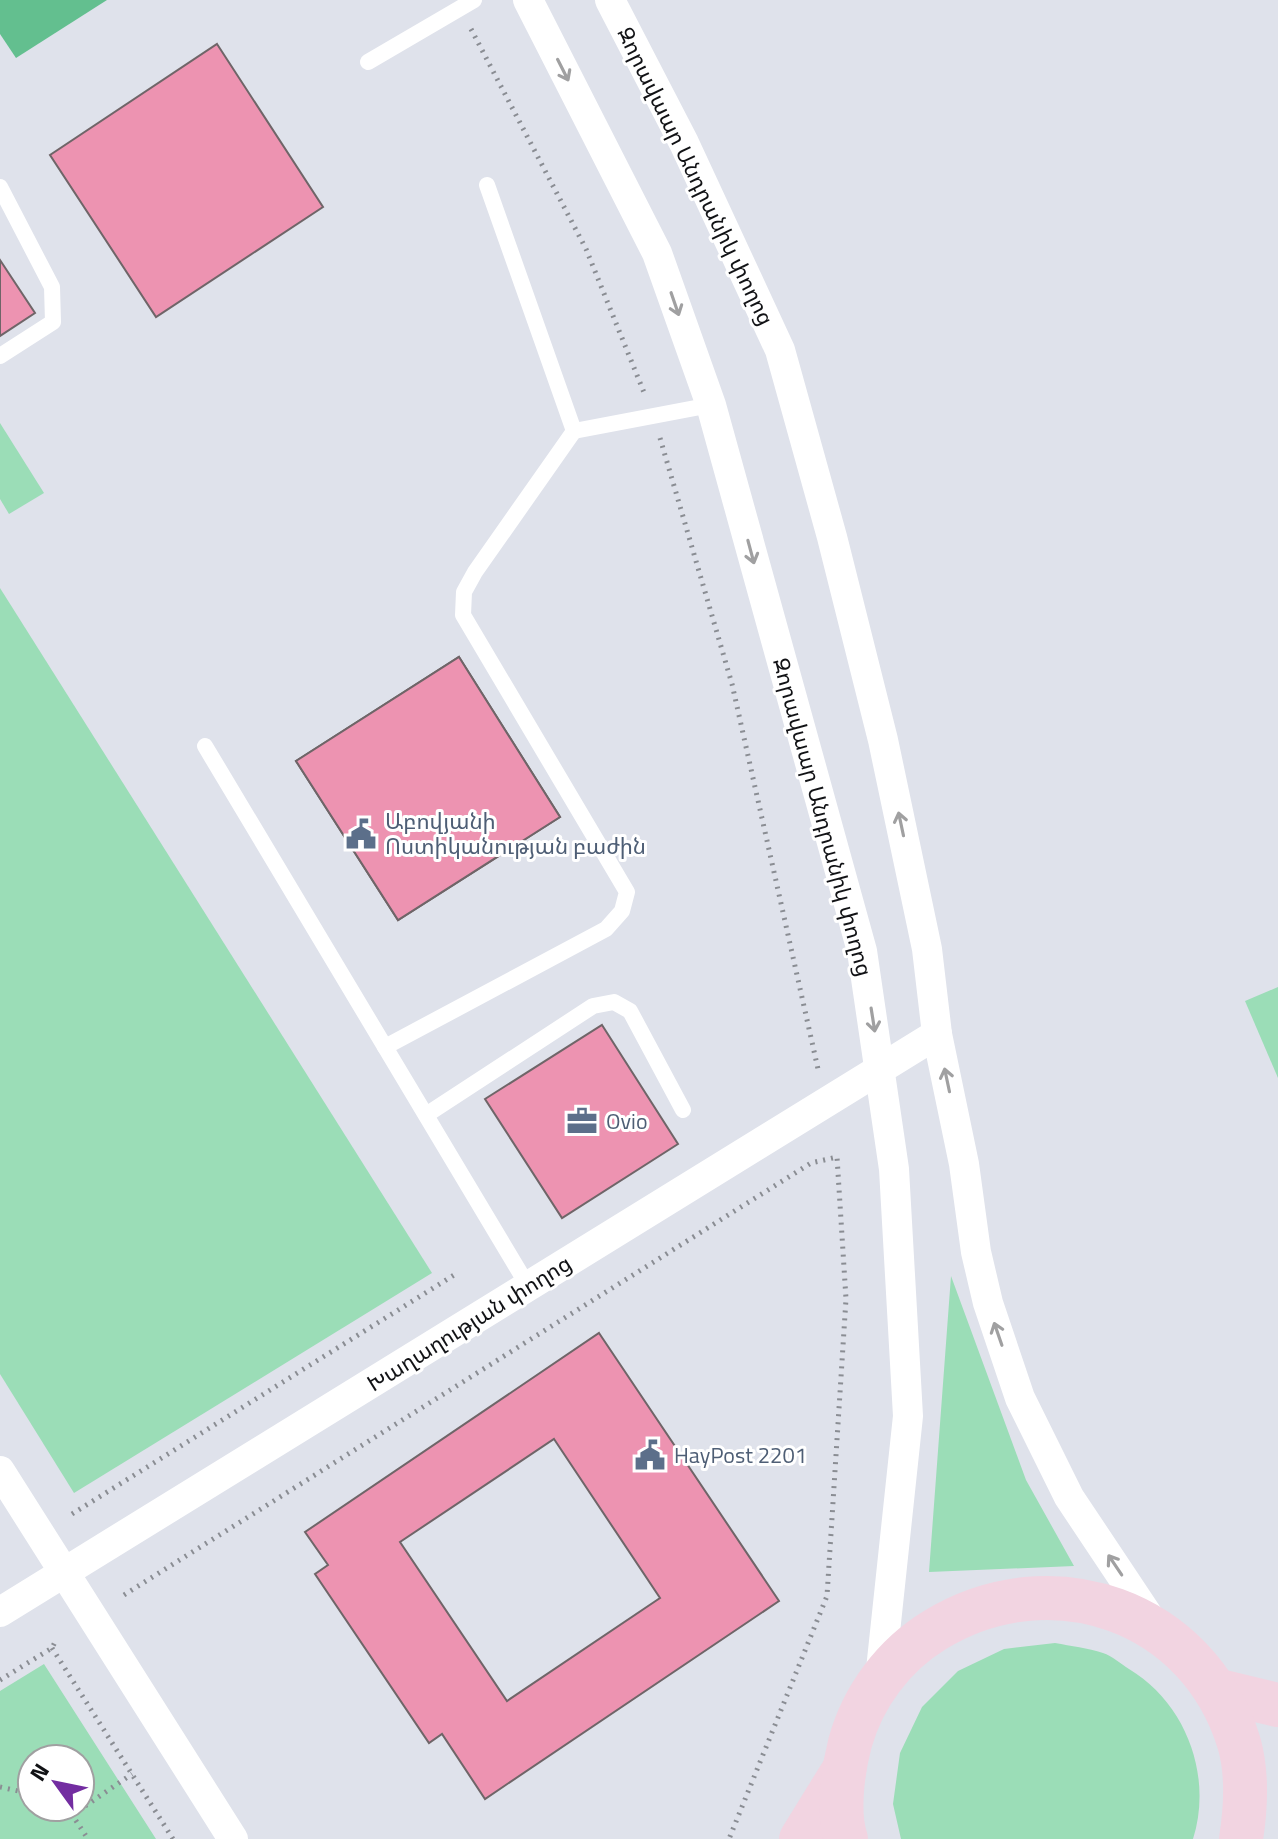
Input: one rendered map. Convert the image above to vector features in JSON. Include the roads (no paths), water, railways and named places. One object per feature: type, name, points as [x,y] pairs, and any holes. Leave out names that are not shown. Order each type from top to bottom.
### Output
[{"type":"main road","points":[[801,1839],[843,1771],[856,1723],[880,1679],[916,1642],[960,1614],[1010,1599],[1061,1597],[1112,1607],[1158,1630],[1189,1657],[1215,1690],[1239,1743],[1247,1801],[1241,1839]]},
{"type":"main road","points":[[1215,1690],[1278,1705]]},
{"type":"main road","points":[[843,1771],[846,1839]]},
{"type":"street","name":"Զորավաար Անդրանիկ փողոց","points":[[528,0],[657,253],[711,405],[862,951],[894,1169],[908,1416],[880,1679]]},
{"type":"street","name":"Զորավաար Անդրանիկ փողոց","points":[[610,0],[684,143],[780,350],[832,537],[883,740],[927,949],[937,1034],[988,1303],[1020,1398],[1069,1497],[1158,1630]]},
{"type":"street","name":"Խաղաղության փողոց","points":[[0,1612],[937,1034]]},
{"type":"street","points":[[0,1471],[233,1839]]},
{"type":"lane","points":[[368,62],[467,4]]},
{"type":"lane","points":[[487,185],[574,431]]},
{"type":"lane","points":[[0,187],[52,287],[53,322],[0,356]]},
{"type":"lane","points":[[385,1047],[606,929],[622,911],[627,892],[463,615],[464,592],[574,431],[711,405]]},
{"type":"lane","points":[[205,746],[528,1286]]},
{"type":"lane","points":[[426,1115],[593,1006],[614,1002],[630,1011],[683,1110]]},
{"type":"place","name":"Աբովյանի Ոստիկանության բաժին","points":[[361,834]]},
{"type":"place","name":"Ovio","points":[[582,1121]]},
{"type":"place","name":"HayPost 2201","points":[[650,1455]]}]
